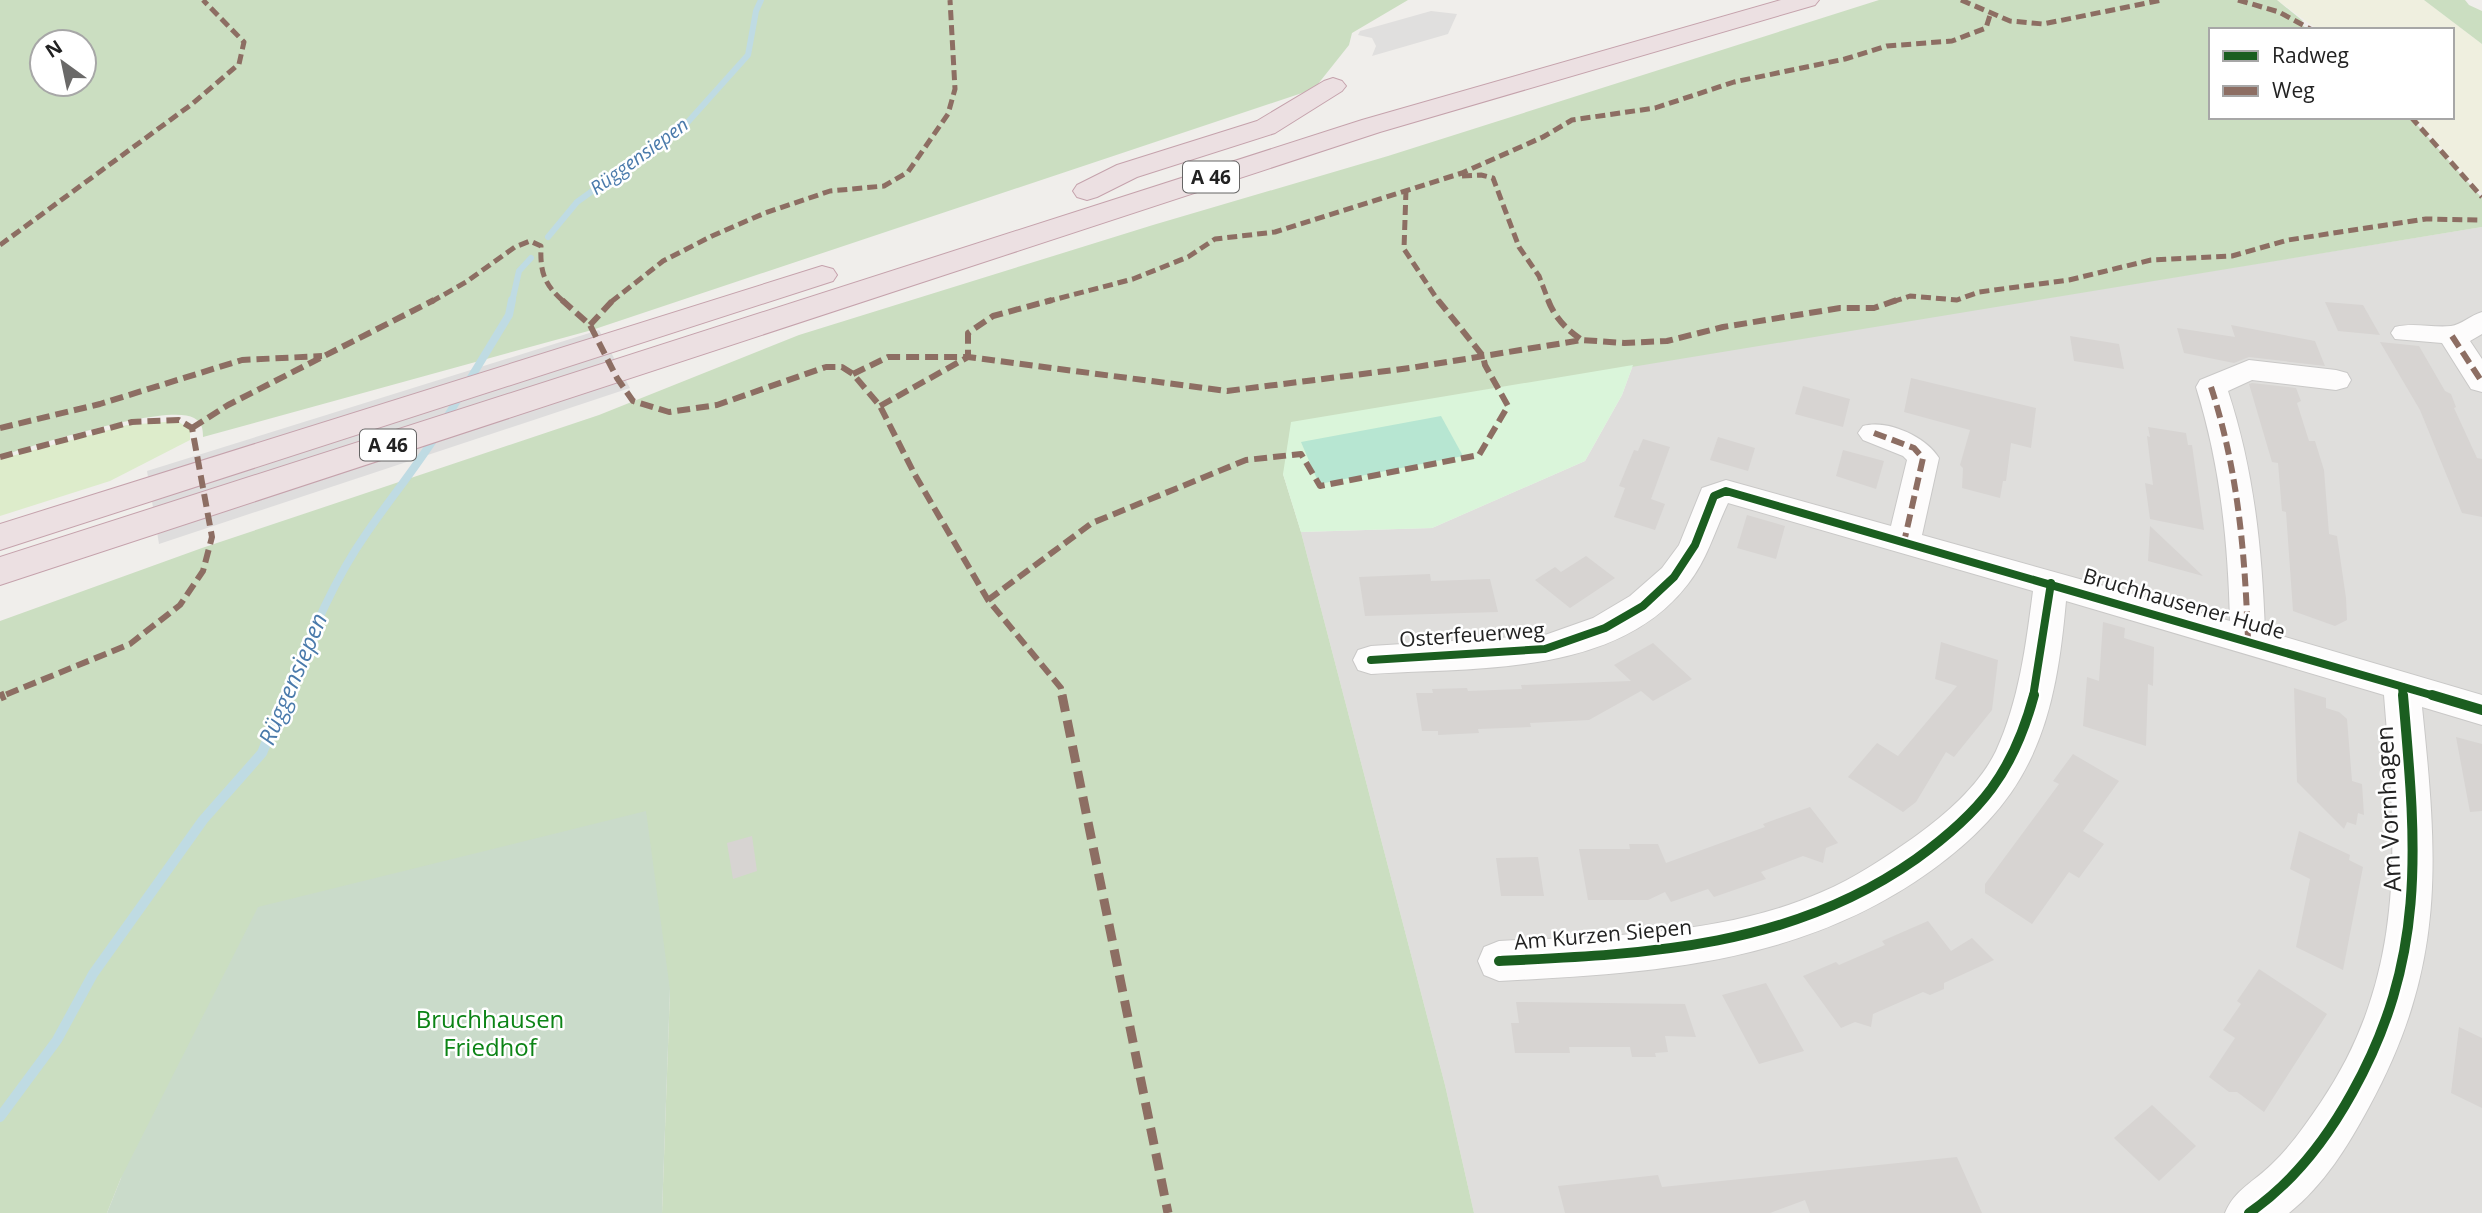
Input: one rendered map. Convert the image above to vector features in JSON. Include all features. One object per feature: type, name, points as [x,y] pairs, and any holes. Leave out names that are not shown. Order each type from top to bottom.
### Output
[{"type":"highway","name":"A 46","points":[[613,356],[1087,191],[1357,107],[1733,0]]},
{"type":"highway","name":"A 46","points":[[0,571],[153,505],[613,356],[1371,126],[1807,0]]},
{"type":"highway","points":[[1087,191],[1128,170],[1266,127],[1333,86]]},
{"type":"highway","name":"A 46","points":[[0,537],[153,505]]},
{"type":"street","points":[[2405,333],[2452,336],[2468,332],[2482,321]]},
{"type":"street","points":[[2452,336],[2482,382]]},
{"type":"street","points":[[2248,640],[2245,536],[2238,486],[2227,434],[2211,387],[2249,370],[2336,380]]},
{"type":"street","points":[[1874,433],[1914,448],[1923,458],[1890,538]]},
{"type":"street","name":"Osterfeuerweg","points":[[1371,660],[1545,649],[1566,644],[1611,625],[1644,606],[1674,578],[1697,541],[1714,496],[1726,491],[1890,538]]},
{"type":"street","name":"Bruchhausener Hude","points":[[1890,538],[2482,710]]},
{"type":"street","name":"Am Kurzen Siepen","points":[[1499,961],[1654,952],[1766,931],[1848,902],[1904,870],[1963,821],[2010,761],[2037,691],[2051,583]]},
{"type":"street","name":"Am Vornhagen","points":[[2249,1213],[2287,1185],[2309,1159],[2347,1103],[2382,1038],[2392,1012],[2407,950],[2415,870],[2415,839],[2402,687]]},
{"type":"shaded area","points":[[1431,11],[1457,14],[1448,34],[1372,56],[1376,46],[1372,38],[1358,35],[1360,31]]},
{"type":"shaded area","points":[[2482,227],[2482,1213],[1474,1213],[1445,1085],[1301,532],[1432,528],[1585,461],[1622,395],[1633,365]]},
{"type":"green space","points":[[0,0],[1408,0],[1352,33],[1349,45],[1314,89],[592,330],[203,437],[199,422],[194,418],[179,415],[130,421],[0,456]]},
{"type":"green space","points":[[1879,0],[2277,0],[2303,21],[2299,23],[2306,28],[2209,28],[2209,119],[2412,119],[2482,198],[2482,227],[1583,375],[1283,474],[1301,532],[1445,1085],[1474,1213],[662,1213],[670,990],[121,1178],[107,1213],[0,1213],[0,621],[202,548],[599,415],[799,335],[1153,225],[1388,156]]},
{"type":"green space","points":[[2277,0],[2424,0],[2482,44],[2482,194],[2416,119],[2454,119],[2454,28],[2315,28]]},
{"type":"green space","points":[[2424,0],[2465,0],[2482,11],[2482,44]]},
{"type":"green space","points":[[1633,365],[1622,395],[1585,461],[1432,528],[1301,532],[1283,474],[1291,422]]},
{"type":"green space","points":[[1441,416],[1463,456],[1319,484],[1301,442]]},
{"type":"green space","points":[[177,421],[190,429],[190,440],[110,481],[0,516],[0,459],[127,425]]},
{"type":"green space","name":"Bruchhausen Friedhof","points":[[646,811],[670,990],[662,1213],[107,1213],[121,1178],[258,907]]},
{"type":"pier","points":[[599,330],[630,388],[159,544],[147,471]]},
{"type":"building","points":[[2325,302],[2363,305],[2380,335],[2338,331]]},
{"type":"building","points":[[2231,325],[2315,341],[2325,366],[2249,357],[2234,363],[2184,353],[2177,328],[2235,337]]},
{"type":"building","points":[[2070,336],[2119,344],[2124,369],[2074,361]]},
{"type":"building","points":[[2380,342],[2419,346],[2445,391],[2451,394],[2456,407],[2454,408],[2477,458],[2482,459],[2482,517],[2462,513],[2420,410]]},
{"type":"building","points":[[1911,378],[2036,408],[2031,448],[2011,443],[2006,481],[2003,481],[2000,498],[1962,488],[1963,468],[1960,465],[1970,430],[1904,412]]},
{"type":"building","points":[[2249,384],[2296,388],[2301,401],[2297,403],[2309,441],[2315,441],[2324,470],[2329,534],[2337,536],[2346,598],[2347,620],[2335,626],[2293,611],[2286,512],[2282,511],[2278,463],[2272,462]]},
{"type":"building","points":[[1803,386],[1850,399],[1843,427],[1795,414]]},
{"type":"building","points":[[2148,427],[2186,433],[2188,445],[2192,445],[2204,530],[2150,519],[2145,483],[2153,485]]},
{"type":"building","points":[[1718,437],[1755,448],[1748,471],[1710,460]]},
{"type":"building","points":[[1643,439],[1670,447],[1651,499],[1665,504],[1655,530],[1614,517],[1625,488],[1619,486],[1634,450],[1638,451]]},
{"type":"building","points":[[1843,450],[1884,461],[1876,489],[1836,476]]},
{"type":"building","points":[[1747,515],[1785,526],[1776,559],[1737,548]]},
{"type":"building","points":[[2150,526],[2203,576],[2148,561]]},
{"type":"building","points":[[1586,556],[1615,578],[1570,608],[1535,580],[1555,567],[1561,572]]},
{"type":"building","points":[[1430,574],[1431,581],[1490,579],[1498,612],[1365,616],[1359,577]]},
{"type":"building","points":[[2103,622],[2125,628],[2124,638],[2154,647],[2153,686],[2148,684],[2146,746],[2083,726],[2087,677],[2099,681]]},
{"type":"building","points":[[1941,642],[1998,660],[1992,710],[1954,757],[1946,752],[1916,802],[1903,812],[1848,777],[1877,743],[1898,756],[1957,686],[1935,679]]},
{"type":"building","points":[[1653,643],[1692,679],[1653,701],[1641,691],[1589,720],[1530,723],[1531,727],[1478,729],[1479,733],[1438,735],[1438,731],[1422,731],[1416,693],[1433,693],[1432,689],[1522,689],[1521,685],[1631,681],[1614,665]]},
{"type":"building","points":[[2294,688],[2326,698],[2326,708],[2339,712],[2347,719],[2352,781],[2362,784],[2364,815],[2358,813],[2356,825],[2347,822],[2344,829],[2297,782]]},
{"type":"building","points":[[2456,737],[2482,744],[2482,811],[2470,812]]},
{"type":"building","points":[[2073,754],[2119,781],[2083,831],[2104,844],[2079,878],[2069,872],[2032,924],[1985,893],[1985,884],[2059,784],[2053,781]]},
{"type":"building","points":[[1810,807],[1838,843],[1826,848],[1823,863],[1803,856],[1761,872],[1766,879],[1714,897],[1708,889],[1671,902],[1665,892],[1648,900],[1588,900],[1579,849],[1630,849],[1629,844],[1658,844],[1666,863],[1765,827],[1763,824]]},
{"type":"building","points":[[2299,831],[2350,855],[2349,860],[2363,867],[2343,970],[2296,947],[2310,879],[2290,869]]},
{"type":"building","points":[[752,836],[757,871],[733,879],[727,843]]},
{"type":"building","points":[[1538,857],[1544,896],[1501,896],[1496,858]]},
{"type":"building","points":[[1928,921],[1951,951],[1972,938],[1994,960],[1944,983],[1944,989],[1930,995],[1923,992],[1873,1014],[1871,1027],[1855,1022],[1841,1028],[1803,976],[1836,962],[1839,965],[1885,945],[1882,941]]},
{"type":"building","points":[[2259,969],[2327,1014],[2264,1112],[2237,1092],[2229,1092],[2209,1077],[2235,1038],[2223,1030],[2241,1004],[2237,1001]]},
{"type":"building","points":[[1766,983],[1804,1051],[1759,1064],[1722,995]]},
{"type":"building","points":[[1516,1002],[1685,1004],[1696,1037],[1665,1036],[1668,1052],[1655,1053],[1656,1057],[1632,1057],[1630,1047],[1569,1047],[1570,1053],[1515,1053],[1511,1023],[1519,1023]]},
{"type":"building","points":[[2459,1027],[2482,1038],[2482,1108],[2451,1093]]},
{"type":"building","points":[[2152,1105],[2196,1146],[2159,1181],[2114,1138]]},
{"type":"building","points":[[1957,1157],[1982,1213],[1810,1213],[1805,1200],[1770,1213],[1565,1213],[1558,1186],[1658,1175],[1662,1187]]},
{"type":"waterway","name":"Rüggensiepen","points":[[548,237],[577,202],[687,123],[748,55],[756,11],[761,0]]},
{"type":"waterway","name":"Rüggensiepen","points":[[512,302],[519,271],[531,258]]},
{"type":"waterway","name":"Rüggensiepen","points":[[444,422],[509,315],[512,300]]},
{"type":"waterway","name":"Rüggensiepen","points":[[286,697],[322,613],[353,553],[437,434]]},
{"type":"waterway","name":"Rüggensiepen","points":[[0,1117],[57,1040],[93,974],[203,820],[262,753],[286,695]]},
{"type":"marked path","points":[[0,245],[192,104],[239,64],[244,42],[203,0]]},
{"type":"marked path","points":[[590,325],[610,303],[663,261],[712,236],[765,213],[830,191],[884,186],[908,172],[948,114],[955,89],[950,0]]},
{"type":"marked path","points":[[1961,0],[1993,15],[2028,24],[2077,19],[2162,0]]},
{"type":"marked path","points":[[2238,0],[2279,12],[2308,28]]},
{"type":"marked path","points":[[880,406],[968,357],[968,333],[993,316],[1133,279],[1188,257],[1215,239],[1275,232],[1462,173],[1543,137],[1572,120],[1655,108],[1734,82],[1845,59],[1887,46],[1952,41],[1986,28],[1990,15]]},
{"type":"marked path","points":[[2413,119],[2482,197]]},
{"type":"marked path","points":[[1462,176],[1481,175],[1493,178],[1519,247],[1539,276],[1552,311],[1566,329],[1582,340]]},
{"type":"marked path","points":[[988,600],[1092,523],[1246,460],[1301,454],[1320,486],[1479,455],[1508,406],[1485,365],[1483,356],[1434,296],[1404,249],[1406,190]]},
{"type":"marked path","points":[[853,374],[888,357],[968,357],[1227,391],[1410,368],[1582,340],[1624,343],[1667,341],[1723,327],[1840,308],[1874,308],[1910,296],[1957,300],[1979,292],[2069,280],[2151,260],[2232,256],[2288,240],[2426,219],[2482,220]]},
{"type":"marked path","points":[[192,428],[228,405],[417,310],[466,282],[515,247],[530,241],[541,246],[540,269],[554,293],[590,325],[617,378],[633,401],[669,412],[717,405],[826,367],[842,367],[853,374],[880,406],[915,475],[988,600],[1061,688],[1168,1213]]},
{"type":"marked path","points":[[2452,336],[2482,382]]},
{"type":"marked path","points":[[0,428],[100,404],[242,360],[322,356]]},
{"type":"marked path","points":[[2211,387],[2222,420],[2236,482],[2243,543],[2248,640]]},
{"type":"marked path","points":[[0,457],[132,422],[179,420],[192,428],[212,537],[203,571],[180,605],[130,644],[0,697]]},
{"type":"marked path","points":[[1874,433],[1914,448],[1923,458],[1904,542]]},
{"type":"cycle path","points":[[1371,660],[1545,649],[1605,628],[1643,606],[1674,577],[1695,545],[1714,496],[1726,491],[2248,640],[2482,710]]},
{"type":"cycle path","points":[[1499,961],[1616,954],[1728,939],[1782,926],[1835,906],[1886,880],[1935,845],[1968,816],[2005,771],[2021,737],[2034,694],[2051,583]]},
{"type":"cycle path","points":[[2249,1213],[2289,1181],[2332,1127],[2371,1059],[2392,1008],[2405,957],[2412,906],[2411,801],[2402,687]]}]
